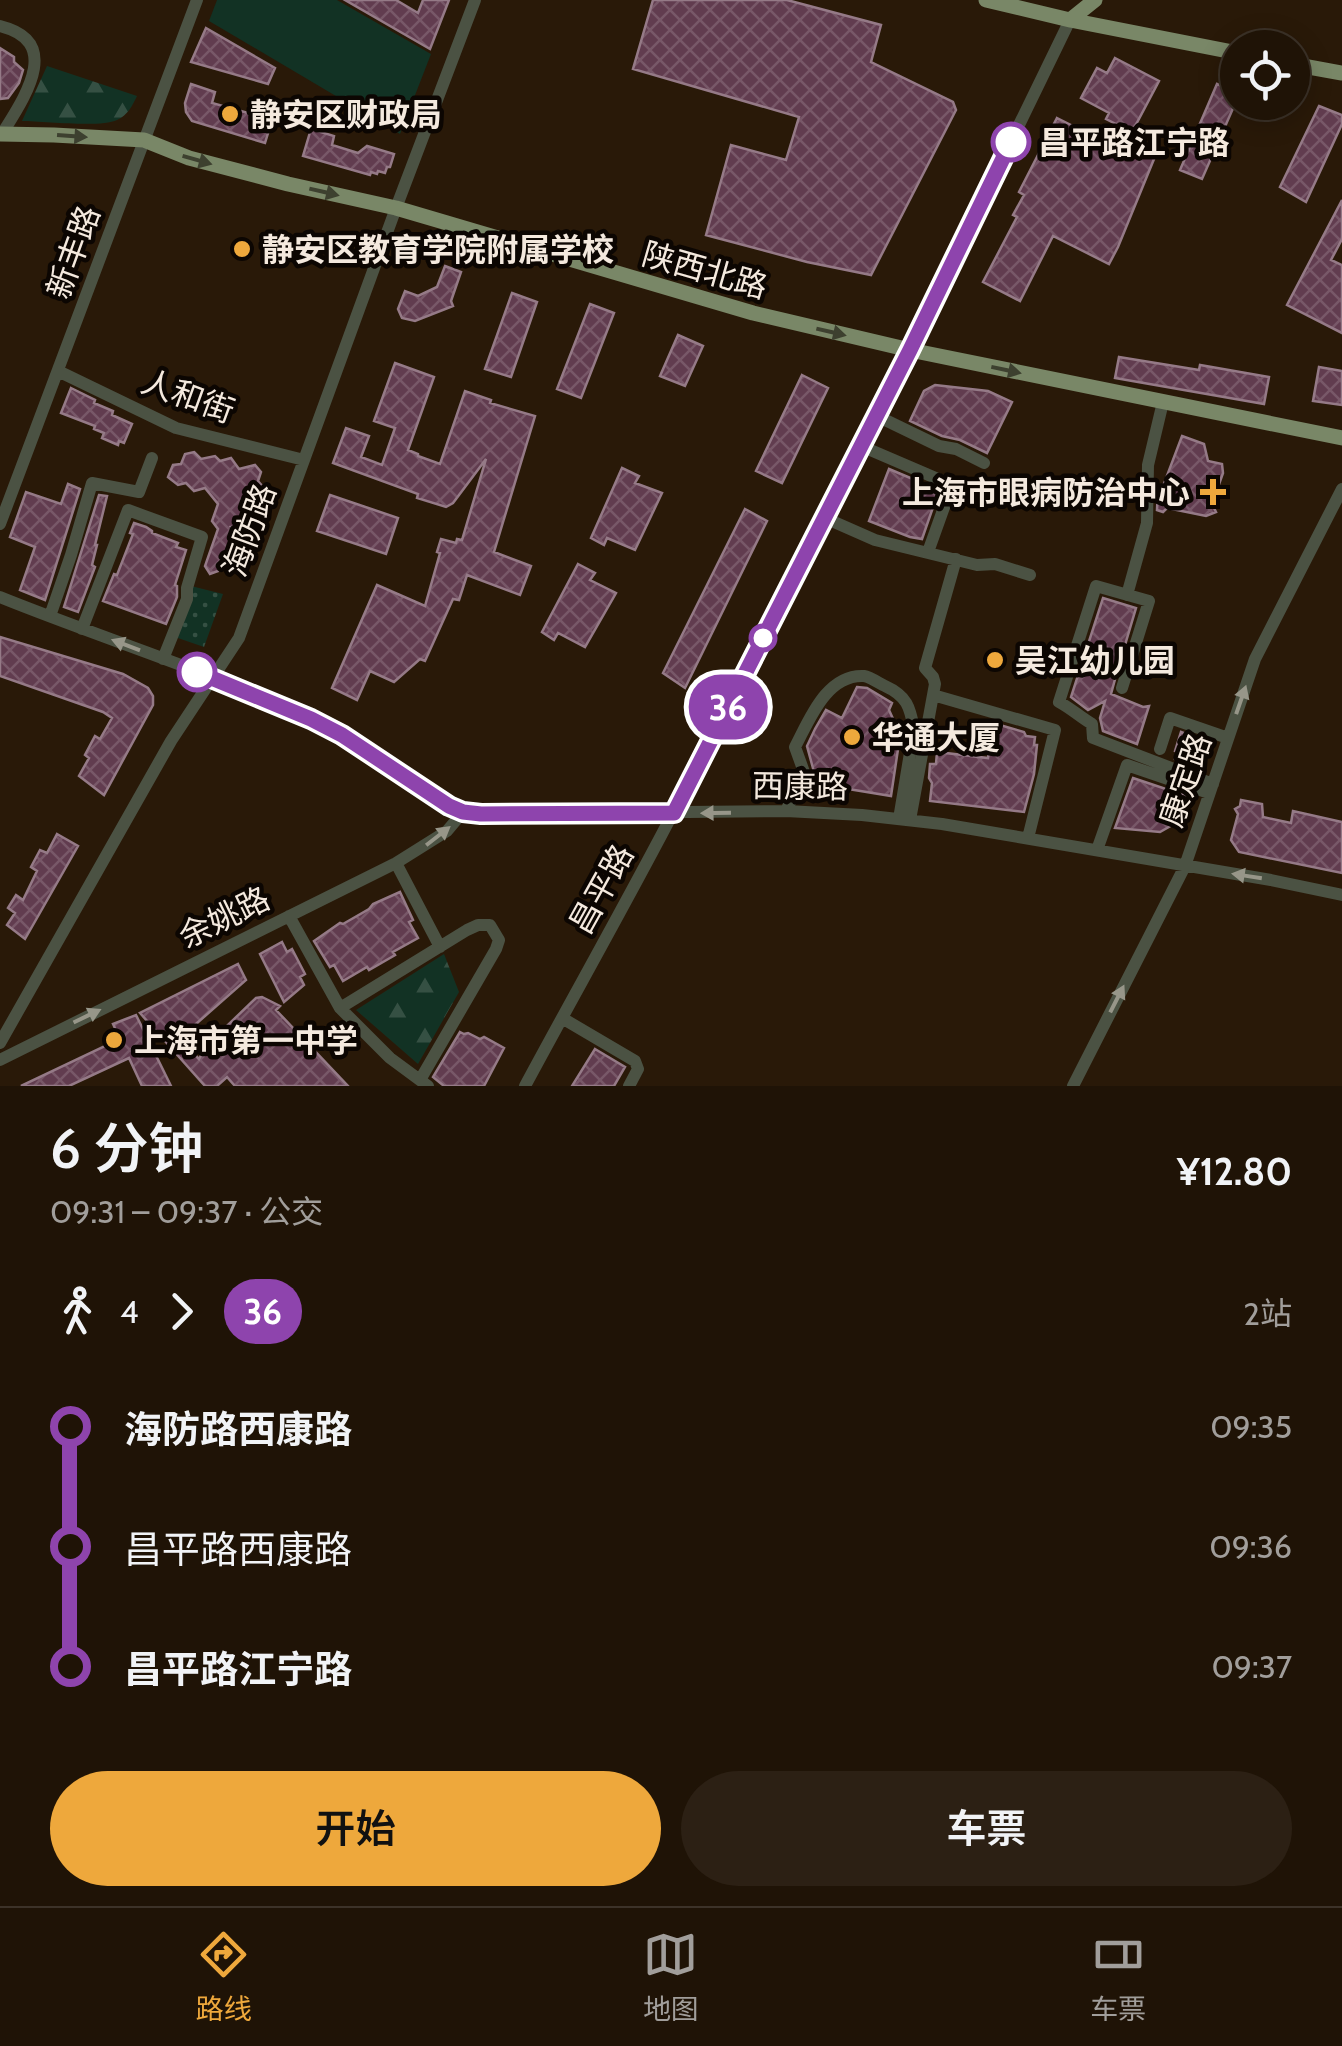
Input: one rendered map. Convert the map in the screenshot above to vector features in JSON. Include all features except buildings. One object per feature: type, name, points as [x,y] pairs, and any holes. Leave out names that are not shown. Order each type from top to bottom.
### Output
[{"type":"main road","points":[[986,0],[1220,49]]},
{"type":"main road","name":"昌平路","points":[[1070,20],[1077,0]]},
{"type":"main road","name":"昌平路","points":[[1070,20],[1095,0]]},
{"type":"main road","points":[[1310,67],[1342,73]]},
{"type":"main road","name":"陕西北路","points":[[1,134],[144,140],[189,158],[396,208],[752,313],[910,350],[1342,438]]},
{"type":"street","name":"新丰路","points":[[0,524],[197,0]]},
{"type":"street","name":"海防路","points":[[0,1043],[171,741],[239,638],[475,0]]},
{"type":"street","name":"昌平路","points":[[525,1086],[674,813],[825,518],[1070,20]]},
{"type":"street","points":[[0,26],[16,32],[31,50],[35,71],[26,94],[8,108],[1,134]]},
{"type":"street","name":"人和街","points":[[58,370],[176,428],[304,460]]},
{"type":"street","points":[[1127,594],[1147,523],[1148,464],[1162,402]]},
{"type":"street","points":[[877,416],[984,463]]},
{"type":"street","points":[[861,446],[952,486],[928,552]]},
{"type":"street","points":[[50,616],[92,483],[139,492],[152,458]]},
{"type":"street","name":"康定路","points":[[1072,1086],[1185,866],[1255,659],[1342,488]]},
{"type":"street","points":[[82,628],[128,510],[202,536],[187,599],[163,660]]},
{"type":"street","points":[[825,518],[874,540],[977,565],[995,564],[1030,575]]},
{"type":"street","points":[[905,820],[933,695],[934,677],[924,668],[956,559]]},
{"type":"street","points":[[1122,688],[1149,601],[1096,586],[1059,702],[1092,724],[1093,738],[1211,788]]},
{"type":"street","name":"西康路","points":[[0,597],[311,719],[463,812],[786,812],[905,820],[1028,838],[1342,895]]},
{"type":"street","points":[[786,812],[804,772],[796,747],[819,700],[847,680],[864,676],[899,692],[912,716],[905,820]]},
{"type":"street","points":[[933,695],[1055,730],[1028,838]]},
{"type":"street","points":[[1160,749],[1170,718],[1228,738]]},
{"type":"street","points":[[1097,850],[1127,764],[1211,788]]},
{"type":"street","name":"余姚路","points":[[0,1060],[396,863],[447,831],[463,812]]},
{"type":"street","points":[[396,863],[440,947]]},
{"type":"street","points":[[289,916],[340,1008],[390,1058],[424,1083],[499,940],[490,925],[478,925],[340,1008]]},
{"type":"street","points":[[562,1018],[635,1061],[638,1069],[629,1086]]},
{"type":"green space","points":[[217,0],[337,0],[431,54],[400,134],[209,21]]},
{"type":"green space","points":[[47,66],[137,96],[124,116],[109,122],[22,121]]},
{"type":"green space","points":[[191,586],[223,594],[204,647],[175,637]]},
{"type":"green space","points":[[444,954],[459,992],[418,1064],[356,1010]]},
{"type":"bus line","name":"36","points":[[197,672],[342,735],[463,812],[674,813],[910,350],[1011,142]]},
{"type":"place","name":"静安区财政局","points":[[230,114]]},
{"type":"place","name":"昌平路江宁路","points":[[1011,142]]},
{"type":"place","name":"静安区教育学院附属学校","points":[[242,249]]},
{"type":"place","name":"上海市眼病防治中心","points":[[1213,492]]},
{"type":"place","name":"吴江幼儿园","points":[[995,660]]},
{"type":"place","name":"华通大厦","points":[[852,737]]},
{"type":"place","name":"上海市第一中学","points":[[114,1040]]}]
